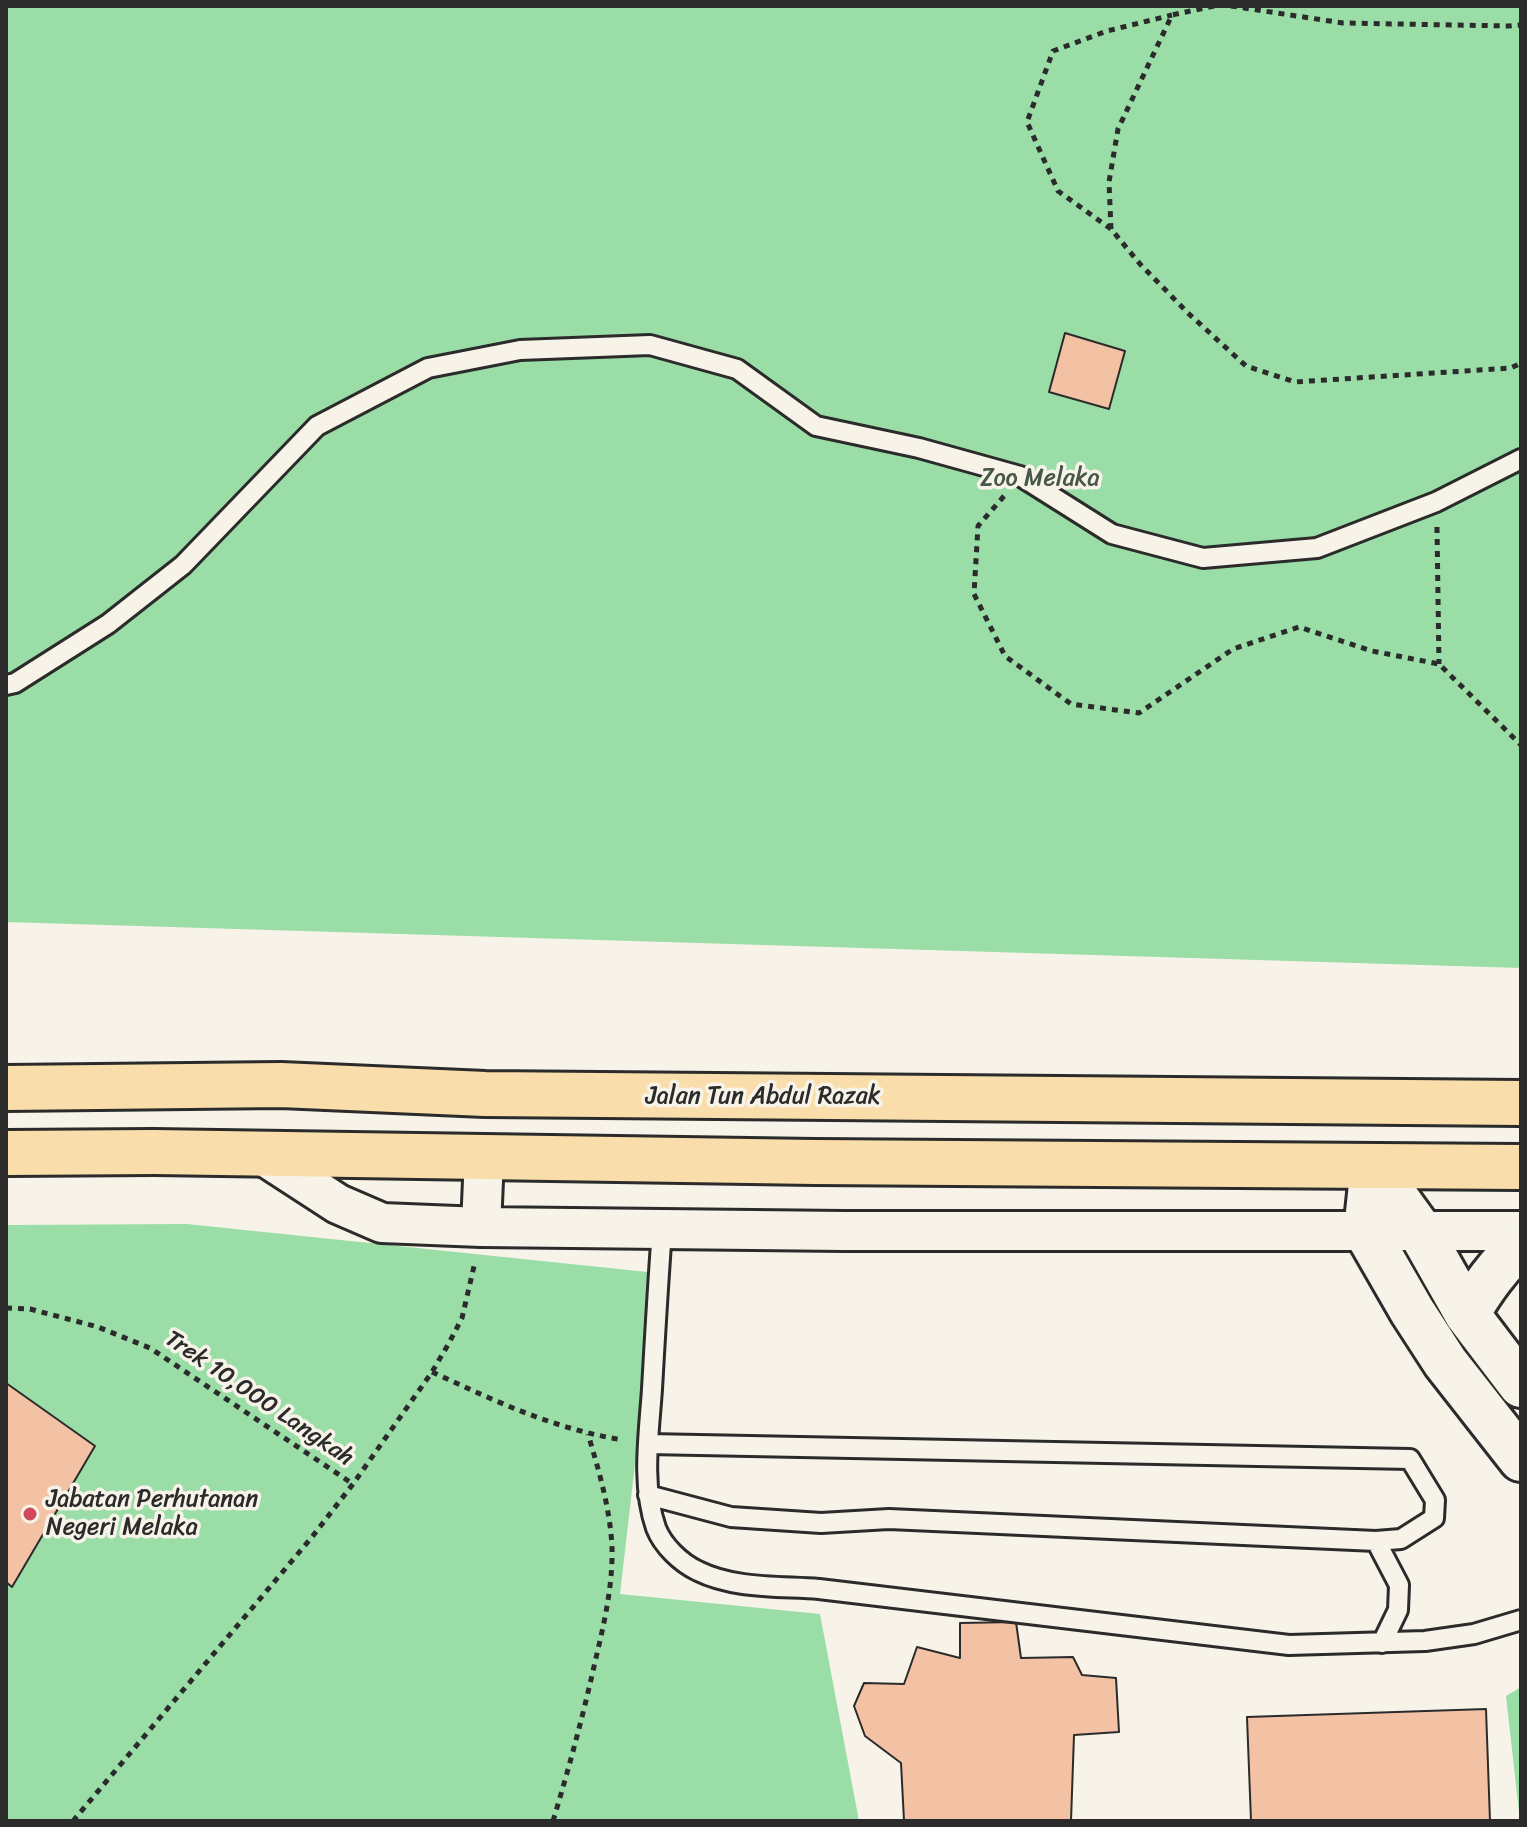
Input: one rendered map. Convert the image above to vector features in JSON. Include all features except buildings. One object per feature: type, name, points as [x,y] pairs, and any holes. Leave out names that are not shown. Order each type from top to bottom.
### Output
[{"type":"highway","name":"Jalan Tun Abdul Razak","points":[[6,1088],[281,1085],[485,1094],[1521,1103]]},
{"type":"highway","points":[[1255,1102],[1288,1111],[1319,1125],[1348,1144],[1373,1166]]},
{"type":"highway","points":[[1373,1166],[1393,1143],[1416,1125],[1441,1112],[1470,1103]]},
{"type":"highway","points":[[6,1153],[1521,1167]]},
{"type":"street","points":[[261,1154],[338,1204],[382,1223],[662,1230],[1521,1231]]},
{"type":"street","points":[[481,1227],[484,1157]]},
{"type":"street","points":[[1373,1166],[1366,1231],[1445,1362],[1521,1459]]},
{"type":"street","points":[[1373,1166],[1420,1231],[1467,1314],[1521,1385]]},
{"type":"street","points":[[1467,1314],[1486,1283],[1521,1246]]},
{"type":"lane","points":[[6,685],[15,683],[108,624],[183,565],[317,426],[428,368],[520,350],[650,345],[737,369],[816,426],[919,448],[1020,476],[1112,534],[1203,558],[1317,548],[1436,502],[1521,459]]},
{"type":"lane","points":[[662,1230],[648,1444],[648,1495],[657,1532],[682,1561],[698,1571],[743,1584],[819,1589],[1289,1645],[1425,1641],[1474,1634],[1521,1620]]},
{"type":"lane","points":[[648,1444],[1410,1459],[1435,1500],[1434,1518],[1401,1539],[1376,1541],[889,1519],[821,1523],[731,1517],[648,1495]]},
{"type":"lane","points":[[1376,1541],[1399,1585],[1398,1610],[1382,1643]]},
{"type":"path","points":[[1214,6],[1107,31],[1053,51],[1027,122],[1058,191],[1111,229],[1188,313],[1246,366],[1295,382],[1511,368],[1521,363]]},
{"type":"path","points":[[1231,6],[1343,23],[1521,25]]},
{"type":"path","points":[[1111,229],[1109,182],[1118,129],[1172,15]]},
{"type":"path","points":[[1020,476],[978,526],[974,594],[1005,656],[1071,704],[1139,713],[1233,649],[1299,627],[1372,651],[1439,664],[1521,745]]},
{"type":"path","points":[[1436,502],[1439,664]]},
{"type":"path","points":[[73,1821],[312,1537],[432,1372],[462,1318],[481,1227]]},
{"type":"path","name":"Trek 10,000 Langkah","points":[[6,1308],[30,1309],[98,1327],[150,1348],[353,1484]]},
{"type":"path","points":[[432,1372],[548,1422],[588,1434],[648,1444]]},
{"type":"path","points":[[553,1821],[581,1725],[609,1603],[612,1550],[609,1516],[588,1434]]},
{"type":"green space","name":"Zoo Melaka","points":[[6,6],[1521,6],[1521,968],[6,922]]},
{"type":"green space","points":[[187,1224],[657,1273],[620,1594],[820,1614],[859,1821],[6,1821],[6,1225]]},
{"type":"green space","points":[[1521,1687],[1521,1821],[1520,1821],[1506,1696]]},
{"type":"place","name":"Jabatan Perhutanan Negeri Melaka","points":[[30,1514]]}]
